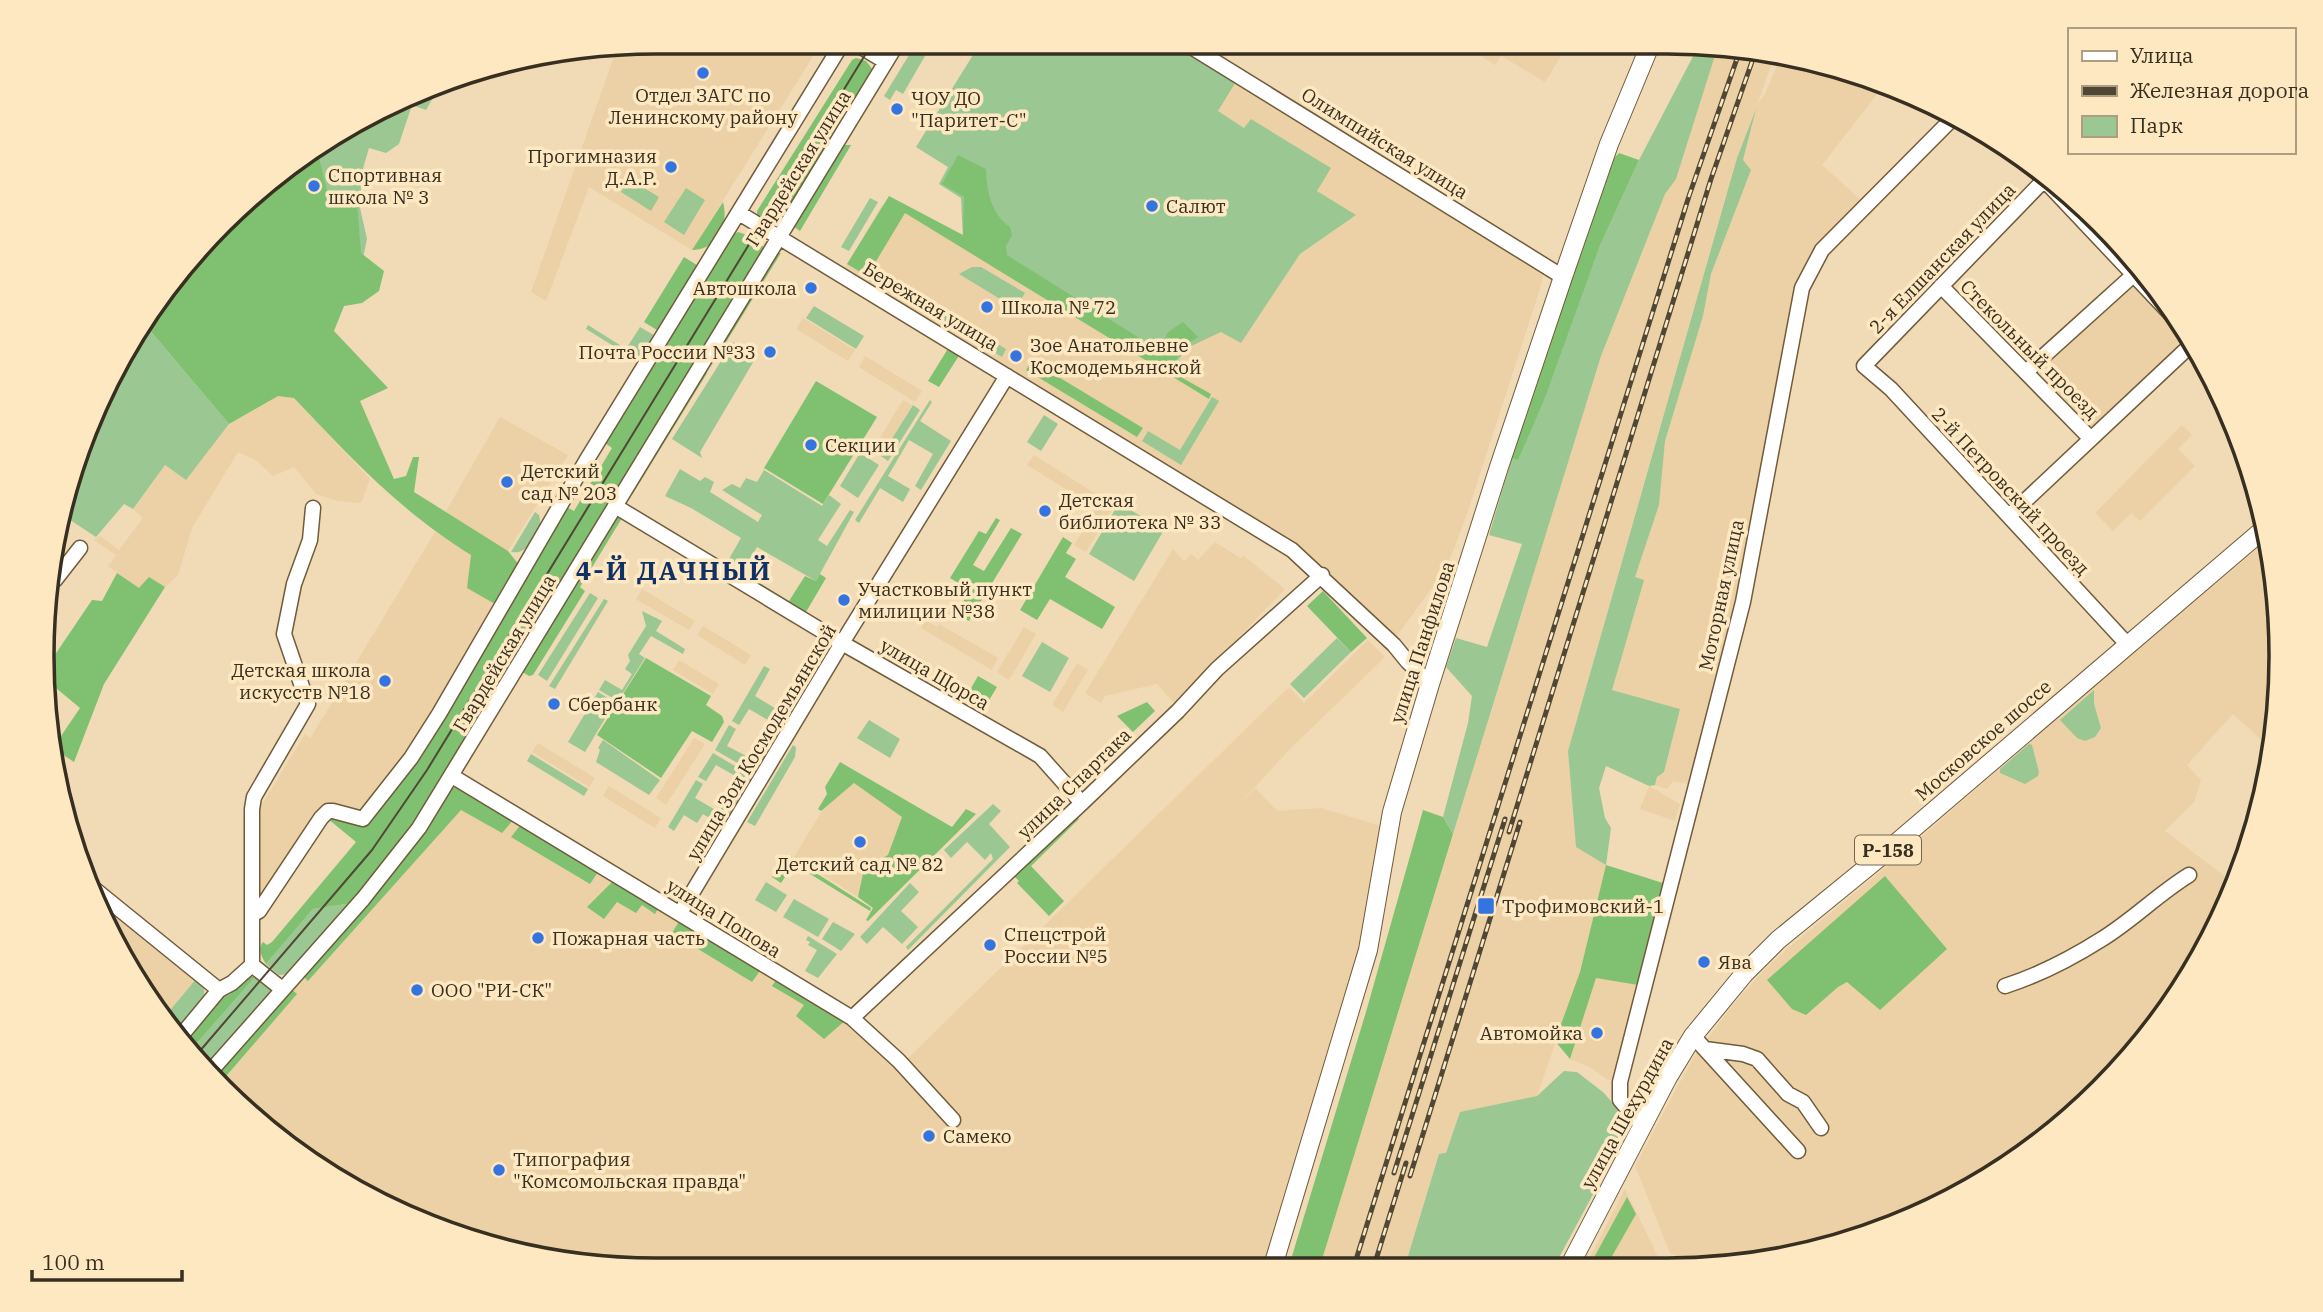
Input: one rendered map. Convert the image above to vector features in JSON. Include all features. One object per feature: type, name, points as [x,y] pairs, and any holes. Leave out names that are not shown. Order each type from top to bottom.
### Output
[{"type":"main road","name":"улица Панфилова","points":[[1275,1258],[1368,950],[1392,812],[1430,684],[1563,277],[1609,144],[1646,54]]},
{"type":"main road","name":"Московское шоссе","points":[[1732,988],[1778,940],[1881,856],[2256,535]]},
{"type":"main road","name":"улица Шехурдина","points":[[1574,1258],[1641,1124],[1699,1042],[1732,988]]},
{"type":"street","points":[[252,915],[259,911],[328,811],[363,819],[411,758],[586,461],[836,54]]},
{"type":"street","points":[[873,54],[886,62]]},
{"type":"street","name":"Гвардейская улица","points":[[215,1066],[396,860],[452,776],[891,54]]},
{"type":"street","name":"Олимпийская улица","points":[[1203,54],[1563,277]]},
{"type":"street","name":"Моторная улица","points":[[1641,1124],[1620,1100],[1620,1082],[1742,602],[1802,288],[1822,250],[1947,124]]},
{"type":"street","name":"2-я Елшанская улица","points":[[1864,366],[2040,184]]},
{"type":"street","name":"Бережная улица","points":[[739,214],[1292,550],[1322,575],[1430,684]]},
{"type":"street","points":[[2026,372],[2132,275]]},
{"type":"street","name":"Стекольный проезд","points":[[1941,286],[2091,439]]},
{"type":"street","points":[[2010,516],[2185,350]]},
{"type":"street","name":"2-й Петровский проезд","points":[[1864,366],[1891,389],[2127,644]]},
{"type":"street","name":"улица Зои Космодемьянской","points":[[680,913],[1007,376]]},
{"type":"street","name":"улица Щорса","points":[[615,506],[842,643],[1040,757],[1082,803]]},
{"type":"street","points":[[282,989],[253,965],[252,809],[254,797],[308,704],[284,634],[294,584],[310,540],[313,508]]},
{"type":"street","points":[[60,574],[80,548]]},
{"type":"street","name":"улица Спартака","points":[[852,1018],[1082,803],[1178,711],[1217,669],[1322,575]]},
{"type":"street","name":"улица Попова","points":[[452,776],[852,1018],[899,1061],[953,1121]]},
{"type":"street","points":[[2005,986],[2034,976],[2104,939],[2163,890],[2189,875]]},
{"type":"street","points":[[105,898],[219,990]]},
{"type":"street","points":[[186,1030],[219,990],[253,965]]},
{"type":"street","points":[[1699,1042],[1757,1059],[1788,1094],[1803,1102],[1821,1128]]},
{"type":"street","points":[[1699,1042],[1798,1151]]},
{"type":"shaded area","points":[[814,54],[692,250],[589,187],[546,301],[531,292],[614,56]]},
{"type":"shaded area","points":[[1478,54],[1562,54],[1545,82],[1501,56],[1495,65]]},
{"type":"shaded area","points":[[1715,57],[1772,64],[1757,105],[1765,94],[1777,65],[1823,75],[1878,93],[1822,165],[1863,202],[1818,249],[1736,602],[1688,784],[1673,781],[1667,789],[1655,785],[1680,709],[1611,690],[1643,581],[1635,577],[1659,505],[1665,441],[1703,316],[1711,274],[1751,170],[1743,160],[1753,117],[1737,158],[1568,751],[1576,847],[1606,865],[1580,972],[1537,1096],[1460,1112],[1446,1154],[1439,1154],[1407,1258],[1322,1258],[1601,356],[1665,194],[1676,179]]},
{"type":"shaded area","points":[[1237,80],[1544,272],[1466,517],[1447,567],[1394,640],[1329,576],[843,271],[882,205],[894,211],[905,205],[963,239],[1169,372],[1187,348],[1221,331],[1241,343],[1300,254],[1356,215],[1317,191],[1331,168],[1251,119],[1245,128],[1217,111]]},
{"type":"shaded area","points":[[2130,281],[2157,308],[2178,340],[2177,347],[2090,432],[2031,373]]},
{"type":"shaded area","points":[[803,318],[855,350],[848,361],[796,329]]},
{"type":"shaded area","points":[[865,356],[922,391],[915,402],[859,367]]},
{"type":"shaded area","points":[[278,395],[294,398],[370,479],[361,503],[337,501],[316,494],[294,467],[273,476],[257,461],[238,452],[192,528],[178,575],[165,587],[149,578],[139,589],[108,566],[116,555],[94,540],[100,536],[119,550],[143,518],[133,509],[165,465],[186,480],[229,424]]},
{"type":"shaded area","points":[[903,400],[912,405],[881,457],[872,451]]},
{"type":"shaded area","name":"Детский сад № 203","points":[[500,417],[568,455],[508,551],[445,513]]},
{"type":"shaded area","points":[[2182,425],[2192,435],[2178,449],[2195,466],[2140,521],[2131,513],[2113,531],[2095,513]]},
{"type":"shaded area","points":[[1034,455],[1096,494],[1090,504],[1027,465]]},
{"type":"shaded area","points":[[1103,497],[1115,504],[1086,552],[1074,545]]},
{"type":"shaded area","points":[[435,532],[472,555],[495,604],[435,711],[363,816],[336,809],[263,900],[257,897],[256,814],[305,734],[310,738]]},
{"type":"shaded area","points":[[1215,542],[1240,558],[1244,556],[1285,589],[1175,704],[1157,684],[1105,696],[1101,703],[1085,693],[1173,549],[1184,561],[1191,554],[1198,560]]},
{"type":"shaded area","points":[[2259,548],[2264,577],[2269,656],[2263,741],[2233,714],[2187,765],[2201,780],[2194,802],[2165,831],[2226,877],[2188,957],[2144,1022],[2093,1082],[2064,1108],[2001,1156],[1933,1196],[1860,1226],[1784,1246],[1746,1253],[1706,1256],[1679,1257],[1670,1253],[1635,1166],[1693,1058],[1731,1007],[1787,949],[1904,852],[2128,657]]},
{"type":"shaded area","points":[[642,589],[695,621],[689,630],[636,599]]},
{"type":"shaded area","points":[[926,620],[937,627],[939,624],[998,658],[992,670],[921,628]]},
{"type":"shaded area","points":[[703,626],[751,655],[745,665],[697,635]]},
{"type":"shaded area","points":[[1024,627],[1036,634],[1009,680],[997,672]]},
{"type":"shaded area","points":[[1368,640],[1385,657],[1292,747],[1235,808],[1255,788],[1277,811],[1321,808],[1381,826],[1365,936],[1267,1258],[656,1258],[577,1253],[500,1237],[463,1226],[390,1196],[355,1177],[290,1133],[218,1069],[459,787],[847,1019],[905,1061],[1289,687],[1304,703]]},
{"type":"shaded area","points":[[679,660],[719,684],[713,694],[673,670]]},
{"type":"shaded area","points":[[1077,663],[1088,670],[1063,712],[1052,705]]},
{"type":"shaded area","points":[[694,738],[705,744],[666,805],[656,798]]},
{"type":"shaded area","points":[[538,743],[595,778],[589,787],[532,752]]},
{"type":"shaded area","name":"Детский сад № 82","points":[[845,773],[931,828],[874,875],[857,896],[794,857]]},
{"type":"shaded area","points":[[609,786],[661,818],[655,828],[603,796]]},
{"type":"shaded area","points":[[1649,786],[1680,804],[1675,821],[1640,809]]},
{"type":"shaded area","points":[[110,908],[197,978],[170,1010],[135,957]]},
{"type":"shaded area","points":[[1596,977],[1638,985],[1614,1080],[1608,1080],[1590,1067],[1570,1059]]},
{"type":"shaded area","points":[[1625,1189],[1659,1258],[1590,1258]]},
{"type":"green space","points":[[910,54],[924,54],[903,94],[896,90],[890,100],[884,96]]},
{"type":"green space","name":"Салют","points":[[974,54],[1194,54],[1237,80],[1218,111],[1244,128],[1251,119],[1331,168],[1317,191],[1356,215],[1300,254],[1241,343],[1221,332],[1187,348],[1169,373],[963,239],[961,198],[939,184],[948,167],[916,147]]},
{"type":"green space","points":[[1694,55],[1715,57],[1676,179],[1665,194],[1601,356],[1453,834],[1443,817],[1468,723],[1472,696],[1446,667],[1456,638],[1487,647],[1522,544],[1489,535],[1512,458],[1518,459],[1599,248],[1639,160]]},
{"type":"green space","points":[[856,58],[866,61],[873,70],[781,223],[766,223],[757,216],[757,211],[852,60]]},
{"type":"green space","points":[[433,97],[426,110],[414,106]]},
{"type":"green space","points":[[412,106],[399,144],[386,153],[369,148],[362,172],[360,208],[367,239],[362,263],[291,178],[355,135]]},
{"type":"green space","points":[[1756,109],[1743,160],[1751,170],[1711,274],[1703,316],[1665,441],[1659,505],[1635,577],[1644,580],[1612,690],[1680,709],[1664,772],[1657,777],[1655,785],[1649,786],[1606,766],[1599,788],[1605,818],[1611,828],[1606,865],[1576,847],[1568,751],[1737,158]]},
{"type":"green space","points":[[842,145],[851,145],[800,231],[793,226]]},
{"type":"green space","points":[[1619,153],[1639,160],[1599,248],[1544,400],[1518,460],[1512,458],[1610,162]]},
{"type":"green space","points":[[958,155],[986,169],[991,202],[998,216],[1010,227],[1012,235],[1006,246],[1007,255],[1160,351],[1168,332],[1183,322],[1198,337],[1184,346],[1170,371],[1211,394],[1209,399],[905,213],[872,268],[902,286],[897,294],[847,264],[889,196],[963,235],[964,197],[942,184]]},
{"type":"green space","points":[[319,158],[327,190],[357,203],[361,253],[384,271],[379,291],[362,303],[344,306],[334,331],[388,388],[360,401],[394,479],[406,476],[413,457],[419,457],[414,492],[508,551],[519,565],[495,604],[467,588],[471,555],[399,502],[294,398],[278,396],[229,424],[150,331],[179,290],[230,230]]},
{"type":"green space","points":[[629,179],[659,197],[651,211],[621,192]]},
{"type":"green space","points":[[686,188],[705,200],[684,235],[664,222]]},
{"type":"green space","points":[[870,198],[878,202],[849,251],[841,247]]},
{"type":"green space","points":[[723,202],[724,219],[720,234],[709,246],[692,250]]},
{"type":"green space","points":[[738,232],[757,238],[764,248],[413,825],[353,903],[313,909],[266,964],[260,950],[263,942],[267,945],[272,942],[356,842],[327,818],[333,814],[364,822],[563,505],[574,511],[612,448],[602,441],[730,236]]},
{"type":"green space","points":[[781,253],[632,495],[626,492],[700,370],[707,373],[716,358],[711,354],[773,254]]},
{"type":"green space","points":[[684,257],[700,267],[660,332],[644,322]]},
{"type":"green space","points":[[972,267],[981,267],[1025,293],[1015,308],[959,274]]},
{"type":"green space","points":[[909,290],[1006,349],[1002,357],[904,297]]},
{"type":"green space","points":[[814,306],[864,336],[856,349],[806,318]]},
{"type":"green space","points":[[588,325],[626,349],[640,327],[657,337],[641,363],[586,329]]},
{"type":"green space","points":[[150,331],[229,424],[186,480],[165,465],[133,509],[124,504],[96,537],[70,520],[75,500],[86,463],[116,390]]},
{"type":"green space","points":[[733,342],[755,359],[700,452],[702,458],[672,439]]},
{"type":"green space","points":[[949,347],[960,354],[939,387],[928,381]]},
{"type":"green space","points":[[1032,361],[1143,428],[1137,437],[1026,370]]},
{"type":"green space","points":[[816,381],[877,417],[823,504],[764,468]]},
{"type":"green space","points":[[1212,397],[1219,401],[1181,465],[1142,441],[1148,431],[1180,450]]},
{"type":"green space","points":[[930,400],[932,402],[920,421],[951,441],[921,490],[915,486],[933,454],[909,440],[888,476],[910,489],[903,502],[880,488],[859,523],[855,520]]},
{"type":"green space","points":[[913,405],[920,410],[888,461],[881,456]]},
{"type":"green space","points":[[1044,415],[1058,424],[1041,451],[1027,442]]},
{"type":"green space","points":[[860,453],[879,465],[858,498],[840,486]]},
{"type":"green space","points":[[680,469],[700,481],[705,477],[714,482],[710,492],[758,522],[762,515],[722,490],[732,484],[740,488],[746,478],[757,482],[764,470],[822,506],[829,495],[841,504],[818,540],[827,546],[850,510],[854,512],[816,581],[757,547],[744,568],[729,559],[741,538],[665,496]]},
{"type":"green space","points":[[1119,503],[1164,530],[1134,581],[1089,554]]},
{"type":"green space","points":[[535,512],[539,515],[541,525],[532,540],[522,551],[511,552]]},
{"type":"green space","points":[[622,518],[580,587],[585,591],[533,675],[529,676],[519,670],[612,519]]},
{"type":"green space","points":[[996,518],[1000,520],[973,565],[984,571],[1011,528],[1022,534],[969,621],[956,614],[970,590],[950,578],[979,531],[986,534]]},
{"type":"green space","points":[[1063,537],[1072,543],[1066,553],[1076,559],[1065,577],[1115,607],[1102,629],[1050,599],[1037,620],[1020,610]]},
{"type":"green space","points":[[737,569],[789,601],[805,576],[816,581],[820,574],[826,578],[806,612],[835,630],[833,634],[734,573]]},
{"type":"green space","points":[[117,573],[139,588],[149,577],[165,587],[104,684],[74,762],[63,754],[60,738],[80,708],[56,688],[54,656],[92,600],[102,601]]},
{"type":"green space","points":[[1323,591],[1367,638],[1351,652],[1307,606]]},
{"type":"green space","points":[[590,593],[598,598],[547,681],[538,675]]},
{"type":"green space","points":[[604,599],[608,601],[555,689],[549,686]]},
{"type":"green space","points":[[642,611],[662,621],[656,631],[685,649],[683,654],[651,636],[639,654],[645,658],[618,701],[599,690],[605,680],[622,690],[632,674],[625,669],[630,661],[628,655],[646,626]]},
{"type":"green space","points":[[1337,638],[1351,652],[1304,698],[1290,684]]},
{"type":"green space","points":[[1042,642],[1069,658],[1050,692],[1022,676]]},
{"type":"green space","points":[[646,658],[711,696],[706,705],[722,716],[724,722],[712,742],[692,731],[661,778],[597,735]]},
{"type":"green space","points":[[764,666],[770,669],[755,696],[786,715],[753,772],[715,750],[729,725],[736,729],[727,746],[752,759],[773,723],[749,709],[739,725],[732,721]]},
{"type":"green space","points":[[978,676],[997,687],[985,707],[966,697]]},
{"type":"green space","points":[[2094,690],[2094,704],[2101,728],[2095,737],[2085,741],[2077,738],[2060,720]]},
{"type":"green space","points":[[598,692],[615,702],[585,752],[568,742]]},
{"type":"green space","points":[[1147,702],[1155,711],[1133,732],[1117,716]]},
{"type":"green space","points":[[869,720],[900,739],[890,758],[857,738]]},
{"type":"green space","points":[[603,740],[660,780],[649,795],[596,762],[600,750],[598,748]]},
{"type":"green space","points":[[2029,744],[2032,745],[2038,776],[2025,784],[2000,773],[2000,769]]},
{"type":"green space","points":[[793,745],[796,747],[795,757],[755,826],[747,822]]},
{"type":"green space","points":[[713,753],[752,776],[722,826],[703,814],[697,823],[684,815],[674,831],[668,827],[696,780],[703,784],[695,798],[719,812],[739,778],[716,765],[706,781],[698,777]]},
{"type":"green space","points":[[531,754],[588,789],[584,796],[527,761]]},
{"type":"green space","points":[[840,762],[952,827],[966,809],[976,814],[868,921],[866,920],[873,908],[858,897],[864,869],[888,855],[902,817],[854,783],[821,811],[818,809],[827,794],[825,787]]},
{"type":"green space","points":[[459,787],[515,818],[502,833],[461,810],[308,981],[301,974],[449,788]]},
{"type":"green space","points":[[993,804],[1001,811],[989,824],[1010,847],[908,950],[906,947],[993,859],[991,853],[985,860],[967,842],[951,858],[944,850]]},
{"type":"green space","points":[[1423,810],[1443,817],[1453,834],[1322,1258],[1291,1258],[1366,1012]]},
{"type":"green space","points":[[1074,815],[1079,819],[1031,866],[1064,901],[1049,916],[1017,883],[1019,881],[1013,875]]},
{"type":"green space","points":[[522,823],[600,869],[590,884],[511,837]]},
{"type":"green space","points":[[786,854],[871,908],[870,911],[794,864],[781,883],[772,877]]},
{"type":"green space","points":[[1606,865],[1666,884],[1638,985],[1596,978],[1570,1059],[1555,1041],[1580,972]]},
{"type":"green space","points":[[1885,876],[1947,949],[1880,1010],[1847,982],[1806,1015],[1792,1009],[1767,980]]},
{"type":"green space","points":[[617,877],[661,903],[655,914],[642,905],[636,913],[617,902],[604,919],[587,907]]},
{"type":"green space","points":[[766,882],[787,895],[776,912],[755,900]]},
{"type":"green space","points":[[910,883],[919,892],[901,911],[918,927],[902,944],[883,927],[867,944],[860,937]]},
{"type":"green space","points":[[794,899],[829,919],[818,937],[783,917]]},
{"type":"green space","points":[[353,903],[289,974],[279,975],[266,964],[313,909]]},
{"type":"green space","points":[[681,918],[762,968],[752,982],[672,933]]},
{"type":"green space","points":[[833,922],[855,934],[841,951],[822,939]]},
{"type":"green space","points":[[808,936],[837,954],[818,978],[805,971],[817,950],[808,945]]},
{"type":"green space","points":[[249,976],[255,977],[196,1044],[187,1032],[214,1001],[230,994]]},
{"type":"green space","points":[[255,977],[271,990],[270,995],[212,1061],[196,1044]]},
{"type":"green space","points":[[778,977],[847,1019],[824,1039],[796,1016],[804,1005],[772,986]]},
{"type":"green space","points":[[197,978],[203,984],[203,998],[183,1027],[170,1010]]},
{"type":"green space","points":[[289,987],[297,994],[225,1077],[218,1069]]},
{"type":"green space","points":[[1564,1071],[1577,1072],[1604,1093],[1628,1121],[1627,1131],[1559,1258],[1407,1258],[1439,1154],[1446,1153],[1460,1112],[1537,1096]]},
{"type":"green space","points":[[1627,1197],[1636,1214],[1611,1258],[1594,1258]]},
{"type":"tram line","points":[[201,1049],[372,850],[427,770],[866,54]]},
{"type":"railway","points":[[1357,1258],[1689,196],[1737,58]]},
{"type":"railway","points":[[1509,832],[1711,179],[1752,60]]},
{"type":"railway","points":[[1394,1173],[1505,819]]},
{"type":"railway","points":[[1410,1176],[1520,822]]},
{"type":"railway","points":[[1376,1258],[1406,1163]]},
{"type":"place","name":"Отдел ЗАГС по Ленинскому району","points":[[703,73]]},
{"type":"place","name":"ЧОУ ДО \"Паритет-С\"","points":[[897,109]]},
{"type":"place","name":"Прогимназия Д.А.Р.","points":[[671,167]]},
{"type":"place","name":"Спортивная школа № 3","points":[[314,186]]},
{"type":"place","name":"Салют","points":[[1152,206]]},
{"type":"place","name":"Автошкола","points":[[811,288]]},
{"type":"place","name":"Школа № 72","points":[[987,307]]},
{"type":"place","name":"Почта России №33","points":[[770,352]]},
{"type":"place","name":"Зое Анатольевне Космодемьянской","points":[[1016,356]]},
{"type":"place","name":"Секции","points":[[811,445]]},
{"type":"place","name":"Детский сад № 203","points":[[507,482]]},
{"type":"place","name":"Детская библиотека № 33","points":[[1045,511]]},
{"type":"place","name":"Участковый пункт милиции №38","points":[[844,600]]},
{"type":"place","name":"Детская школа искусств №18","points":[[385,681]]},
{"type":"place","name":"Сбербанк","points":[[554,704]]},
{"type":"place","name":"Детский сад № 82","points":[[860,842]]},
{"type":"place","name":"Трофимовский-1","points":[[1486,906]]},
{"type":"place","name":"Пожарная часть","points":[[538,938]]},
{"type":"place","name":"Спецстрой России №5","points":[[990,945]]},
{"type":"place","name":"Ява","points":[[1704,962]]},
{"type":"place","name":"ООО \"РИ-СК\"","points":[[417,990]]},
{"type":"place","name":"Автомойка","points":[[1597,1033]]},
{"type":"place","name":"Самеко","points":[[929,1136]]},
{"type":"place","name":"Типография \"Комсомольская правда\"","points":[[499,1170]]},
{"type":"district","name":"4-Й ДАЧНЫЙ","points":[[674,570]]}]
